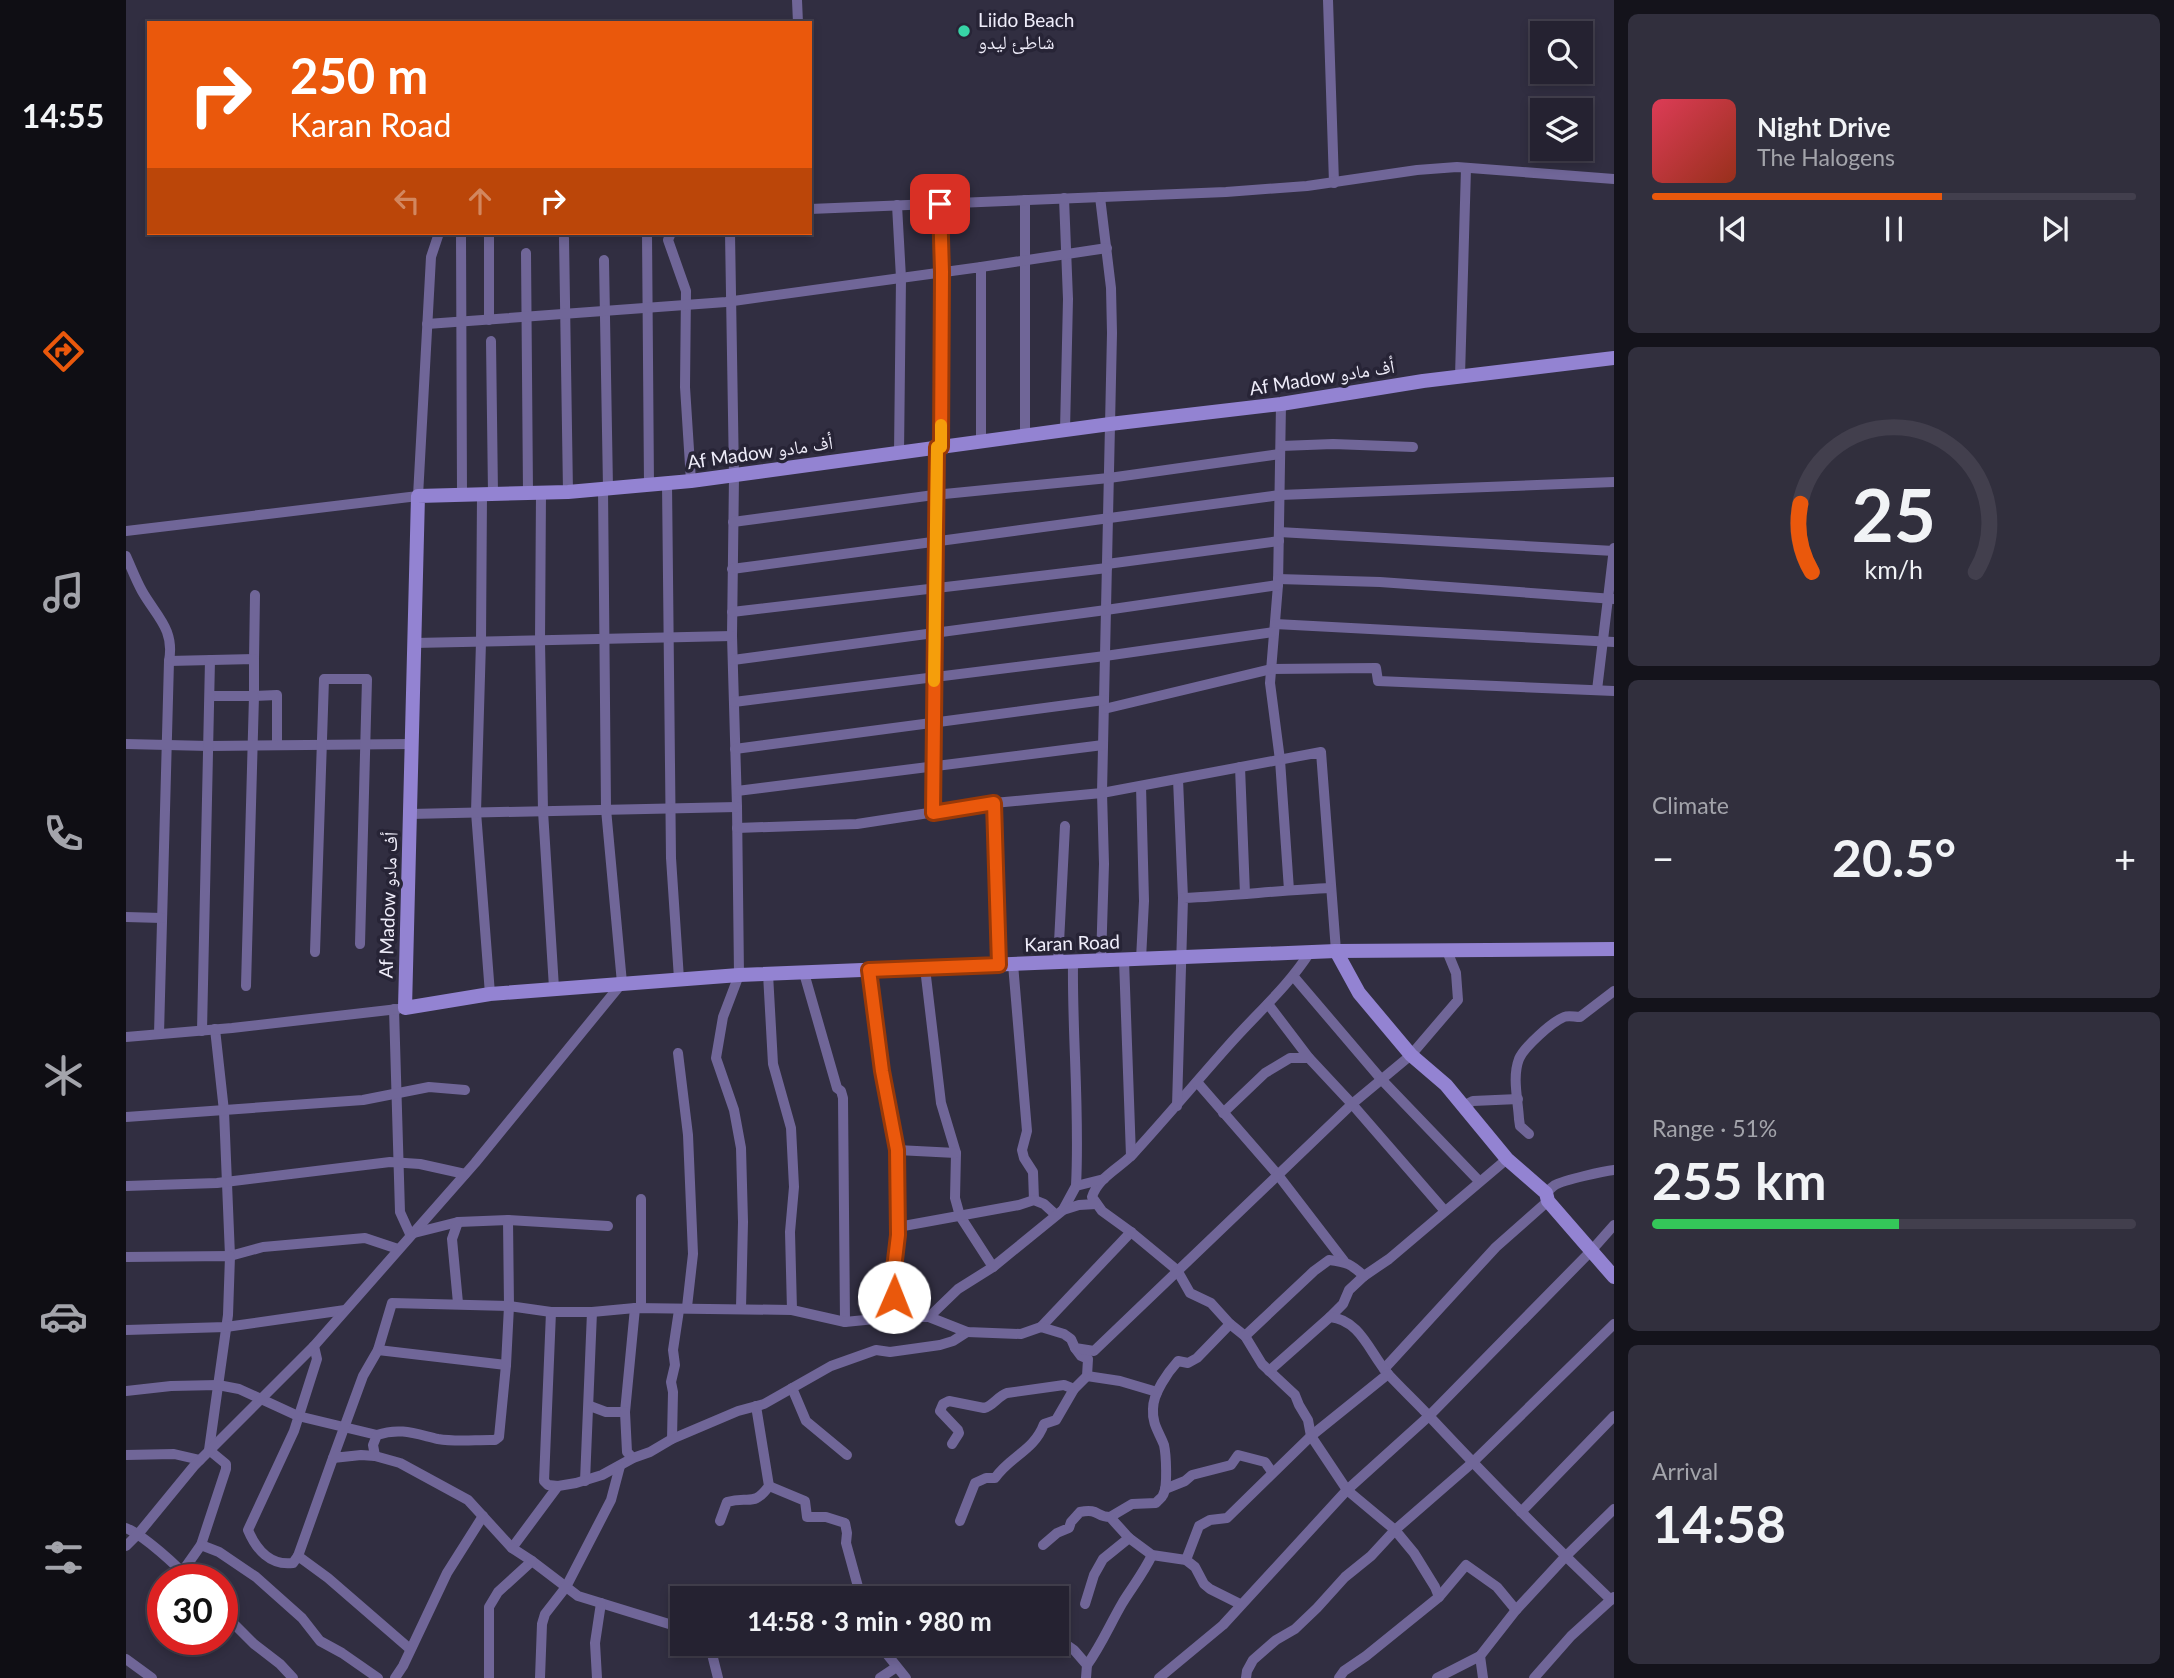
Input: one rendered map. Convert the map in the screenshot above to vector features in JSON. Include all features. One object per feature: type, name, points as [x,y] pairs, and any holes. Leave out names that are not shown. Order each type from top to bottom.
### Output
[{"type":"street","points":[[797,0],[798,21]]},
{"type":"street","points":[[1328,0],[1334,183]]},
{"type":"street","points":[[1460,376],[1466,168]]},
{"type":"street","points":[[812,209],[1226,192],[1334,183],[1417,170],[1466,168],[1614,179]]},
{"type":"street","points":[[1100,197],[1111,288],[1112,333],[1101,961]]},
{"type":"street","points":[[1064,198],[1068,299],[1065,430]]},
{"type":"street","points":[[1025,200],[1025,435]]},
{"type":"street","points":[[933,813],[936,495],[942,272],[940,204]]},
{"type":"street","points":[[897,205],[901,278],[899,453]]},
{"type":"street","points":[[126,531],[418,496],[432,257],[438,235]]},
{"type":"street","points":[[461,235],[462,495]]},
{"type":"street","points":[[489,235],[489,320]]},
{"type":"street","points":[[647,235],[649,485]]},
{"type":"street","points":[[670,235],[668,240],[686,291],[685,387],[691,481]]},
{"type":"street","points":[[730,235],[734,476],[732,636],[739,975],[723,1017],[716,1058],[734,1110],[741,1148],[741,1308]]},
{"type":"street","points":[[564,238],[568,492]]},
{"type":"street","points":[[427,324],[731,302],[1107,248]]},
{"type":"street","points":[[526,253],[526,318],[540,640],[543,811],[554,988]]},
{"type":"street","points":[[126,1546],[209,1450],[314,1346],[465,1174],[622,984],[607,809],[604,260]]},
{"type":"street","points":[[981,267],[981,441]]},
{"type":"street","points":[[490,994],[476,812],[491,341]]},
{"type":"street","name":"Af Madow أف مادو","points":[[399,1009],[410,814],[418,496],[568,492],[691,481],[1025,435],[1281,404],[1460,376],[1614,358]]},
{"type":"street","points":[[1281,404],[1278,582],[1270,683],[1280,760],[1289,890]]},
{"type":"street","points":[[733,522],[936,495],[1109,478],[1333,444],[1413,447]]},
{"type":"street","points":[[732,569],[1280,495],[1614,482]]},
{"type":"street","points":[[667,483],[671,858],[679,979]]},
{"type":"street","points":[[732,612],[1107,566],[1279,536],[1614,550],[1609,642],[1597,690]]},
{"type":"street","points":[[126,556],[141,589],[167,629],[171,651],[159,1034]]},
{"type":"street","points":[[733,660],[1106,611],[1278,582],[1380,582],[1611,598]]},
{"type":"street","points":[[246,986],[255,595]]},
{"type":"street","points":[[734,702],[1105,656],[1275,628],[1609,642]]},
{"type":"street","points":[[414,643],[732,636]]},
{"type":"street","points":[[169,661],[254,659]]},
{"type":"street","points":[[202,1031],[210,660]]},
{"type":"street","points":[[735,748],[1104,704],[1271,669],[1376,668],[1378,681],[1614,691]]},
{"type":"street","points":[[315,952],[324,679],[367,678],[360,944]]},
{"type":"street","points":[[210,696],[277,695],[277,745]]},
{"type":"street","points":[[126,744],[412,744]]},
{"type":"street","points":[[737,791],[1103,745]]},
{"type":"street","points":[[737,828],[857,824],[994,803],[1102,793],[1321,752],[1336,951],[1359,993],[1411,1055],[1446,1086],[1507,1159],[1547,1197],[1614,1277]]},
{"type":"street","points":[[1240,767],[1245,894]]},
{"type":"street","points":[[1177,1106],[1183,898],[1178,779]]},
{"type":"street","points":[[1141,786],[1144,901],[1141,959]]},
{"type":"street","points":[[994,803],[1006,965],[1027,1131],[1022,1150],[1033,1172],[1034,1200]]},
{"type":"street","points":[[410,814],[737,807]]},
{"type":"street","points":[[929,1317],[958,1289],[993,1267],[1059,1212],[1076,1186],[1078,1127],[1073,1003],[1066,962],[1065,826]]},
{"type":"street","points":[[1183,898],[1331,888]]},
{"type":"street","points":[[126,917],[162,918]]},
{"type":"street","name":"Karan Road","points":[[399,1009],[490,994],[739,975],[1336,951],[1614,949]]},
{"type":"street","points":[[1075,1348],[1094,1352],[1352,1104],[1411,1055],[1458,1000],[1456,973],[1447,951]]},
{"type":"street","points":[[1310,952],[1294,977],[1229,1045],[1131,1156],[1104,1179],[1094,1190],[1092,1198],[1102,1212],[1177,1270],[1190,1293],[1211,1303],[1245,1336],[1262,1364],[1295,1395],[1308,1420],[1311,1436],[1347,1490],[1395,1530],[1413,1553],[1439,1597]]},
{"type":"street","points":[[1124,960],[1131,1156]]},
{"type":"street","points":[[925,968],[940,1103],[956,1153],[955,1198],[960,1216],[993,1267]]},
{"type":"street","points":[[869,970],[882,1071],[897,1150],[898,1227],[893,1277],[895,1317]]},
{"type":"street","points":[[804,972],[837,1088],[842,1091],[843,1098],[845,1322]]},
{"type":"street","points":[[768,974],[773,1064],[791,1128],[794,1187],[790,1232],[792,1310]]},
{"type":"street","points":[[1294,977],[1381,1079],[1479,1181]]},
{"type":"street","points":[[1530,1134],[1520,1125],[1516,1078],[1519,1059],[1529,1045],[1563,1017],[1580,1017],[1614,991]]},
{"type":"street","points":[[1268,1004],[1309,1058],[1444,1210]]},
{"type":"street","points":[[126,1037],[215,1030],[399,1009],[397,1093],[400,1212],[410,1234]]},
{"type":"street","points":[[209,1450],[226,1327],[230,1256],[228,1182],[215,1030]]},
{"type":"street","points":[[672,1439],[671,1382],[675,1365],[673,1350],[693,1254],[688,1135],[678,1053]]},
{"type":"street","points":[[1223,1113],[1265,1073],[1290,1058],[1309,1058]]},
{"type":"street","points":[[1197,1082],[1278,1175],[1343,1261]]},
{"type":"street","points":[[126,1117],[363,1100],[429,1087],[465,1090]]},
{"type":"street","points":[[1463,1106],[1473,1101],[1518,1099]]},
{"type":"street","points":[[897,1150],[956,1153]]},
{"type":"street","points":[[1269,1371],[1343,1304],[1349,1290],[1364,1276],[1389,1259],[1507,1159]]},
{"type":"street","points":[[126,1186],[228,1182],[390,1162],[420,1164],[465,1174]]},
{"type":"street","points":[[1186,1560],[1199,1527],[1210,1520],[1227,1518],[1311,1436],[1386,1372],[1496,1247],[1547,1197],[1555,1185],[1614,1170]]},
{"type":"street","points":[[1076,1186],[1104,1179]]},
{"type":"street","points":[[633,1458],[627,1451],[625,1412],[638,1308],[641,1199]]},
{"type":"street","points":[[898,1227],[1034,1200],[1059,1212],[1079,1205],[1096,1204]]},
{"type":"street","points":[[410,1234],[458,1222],[508,1220],[608,1226]]},
{"type":"street","points":[[126,1391],[218,1385],[239,1389],[298,1416],[377,1435],[388,1431],[416,1432],[440,1439],[495,1440],[500,1432],[506,1365],[509,1306],[508,1220]]},
{"type":"street","points":[[458,1222],[452,1239],[458,1303]]},
{"type":"street","points":[[1159,1678],[1223,1625],[1347,1490],[1429,1416],[1614,1225]]},
{"type":"street","points":[[314,1346],[317,1359],[294,1431],[248,1530],[254,1545],[268,1558],[284,1564],[293,1563],[298,1556],[363,1376],[378,1350],[393,1303],[458,1303],[592,1312],[638,1308],[792,1310],[845,1322],[929,1317],[967,1332],[1021,1334],[1041,1327],[1131,1232]]},
{"type":"street","points":[[126,1257],[230,1256],[263,1247],[365,1238],[398,1249]]},
{"type":"street","points":[[1245,1336],[1329,1260],[1343,1261],[1364,1276]]},
{"type":"street","points":[[126,1329],[226,1327],[345,1310]]},
{"type":"street","points":[[551,1311],[544,1481],[548,1486],[585,1481],[737,1411],[764,1404],[831,1366],[876,1350],[890,1352],[940,1345],[967,1332]]},
{"type":"street","points":[[585,1481],[592,1312]]},
{"type":"street","points":[[1330,1317],[1348,1322],[1362,1335],[1386,1372],[1472,1463],[1565,1557],[1612,1599],[1571,1636],[1534,1678]]},
{"type":"street","points":[[1043,1545],[1057,1533],[1069,1528],[1080,1512],[1092,1510],[1110,1517],[1132,1504],[1156,1503],[1163,1495],[1164,1446],[1155,1428],[1153,1416],[1157,1392],[1178,1361],[1188,1363],[1197,1358],[1230,1324]]},
{"type":"street","points":[[1246,1678],[1253,1660],[1276,1640],[1295,1629],[1345,1577],[1472,1463],[1614,1324]]},
{"type":"street","points":[[960,1521],[975,1483],[986,1478],[995,1478],[1029,1448],[1041,1434],[1044,1424],[1056,1420],[1074,1389],[1087,1376],[1088,1359],[1081,1356],[1071,1339],[1041,1327]]},
{"type":"street","points":[[378,1350],[506,1365]]},
{"type":"street","points":[[1087,1376],[1120,1381],[1157,1392]]},
{"type":"street","points":[[952,1444],[959,1433],[940,1411],[943,1404],[949,1401],[985,1408],[1007,1393],[1064,1385],[1074,1389]]},
{"type":"street","points":[[792,1388],[806,1421],[847,1455]]},
{"type":"street","points":[[590,1406],[606,1412],[625,1412]]},
{"type":"street","points":[[720,1521],[727,1502],[743,1498],[751,1501],[761,1497],[769,1486],[756,1406]]},
{"type":"street","points":[[1521,1512],[1614,1416]]},
{"type":"street","points":[[375,1456],[373,1445],[377,1435]]},
{"type":"street","points":[[192,1564],[201,1545],[226,1464],[209,1450]]},
{"type":"street","points":[[126,1455],[174,1454],[200,1460]]},
{"type":"street","points":[[1165,1489],[1185,1481],[1192,1475],[1231,1465],[1238,1455],[1265,1462],[1272,1472]]},
{"type":"street","points":[[333,1458],[375,1456],[400,1463],[468,1500],[512,1548],[578,1596],[670,1624]]},
{"type":"street","points":[[540,1678],[542,1624],[549,1606],[566,1587],[611,1500],[620,1466]]},
{"type":"street","points":[[512,1548],[558,1486]]},
{"type":"street","points":[[769,1486],[805,1501],[807,1517],[826,1517],[845,1523],[846,1543],[857,1586]]},
{"type":"street","points":[[1437,1678],[1480,1657],[1516,1610],[1614,1510]]},
{"type":"street","points":[[395,1678],[447,1573],[483,1516]]},
{"type":"street","points":[[1110,1517],[1129,1538],[1152,1555],[1186,1560],[1195,1567],[1210,1589],[1240,1604]]},
{"type":"street","points":[[126,1528],[139,1533],[173,1564]]},
{"type":"street","points":[[1085,1604],[1102,1559],[1129,1538]]},
{"type":"street","points":[[201,1545],[219,1552],[256,1577],[302,1618],[320,1641],[378,1678]]},
{"type":"street","points":[[1086,1678],[1087,1665],[1100,1647],[1121,1605],[1145,1571],[1152,1555]]},
{"type":"street","points":[[298,1556],[328,1578],[410,1649]]},
{"type":"street","points":[[256,1577],[268,1558]]},
{"type":"street","points":[[489,1678],[489,1608],[498,1592],[532,1561]]},
{"type":"street","points":[[1339,1678],[1343,1671],[1366,1656],[1439,1597],[1466,1565],[1497,1587],[1516,1610]]},
{"type":"street","points":[[597,1678],[595,1643],[601,1603]]},
{"type":"street","points":[[238,1628],[293,1678]]},
{"type":"street","points":[[1069,1646],[1087,1665]]},
{"type":"street","points":[[712,1656],[718,1678]]},
{"type":"street","points":[[887,1656],[906,1678]]},
{"type":"street","points":[[1480,1657],[1483,1678]]},
{"type":"street","points":[[126,1659],[152,1678]]},
{"type":"street","points":[[880,1678],[895,1668]]},
{"type":"slow traffic","points":[[934,681],[937,447],[941,447],[941,425]]},
{"type":"place","name":"Liido Beach شاطئ ليدو","points":[[964,31]]},
{"type":"route","points":[[894,1297],[893,1277],[898,1235],[897,1150],[882,1071],[869,970],[999,965],[994,803],[933,813],[937,447],[941,447],[940,204]]}]
